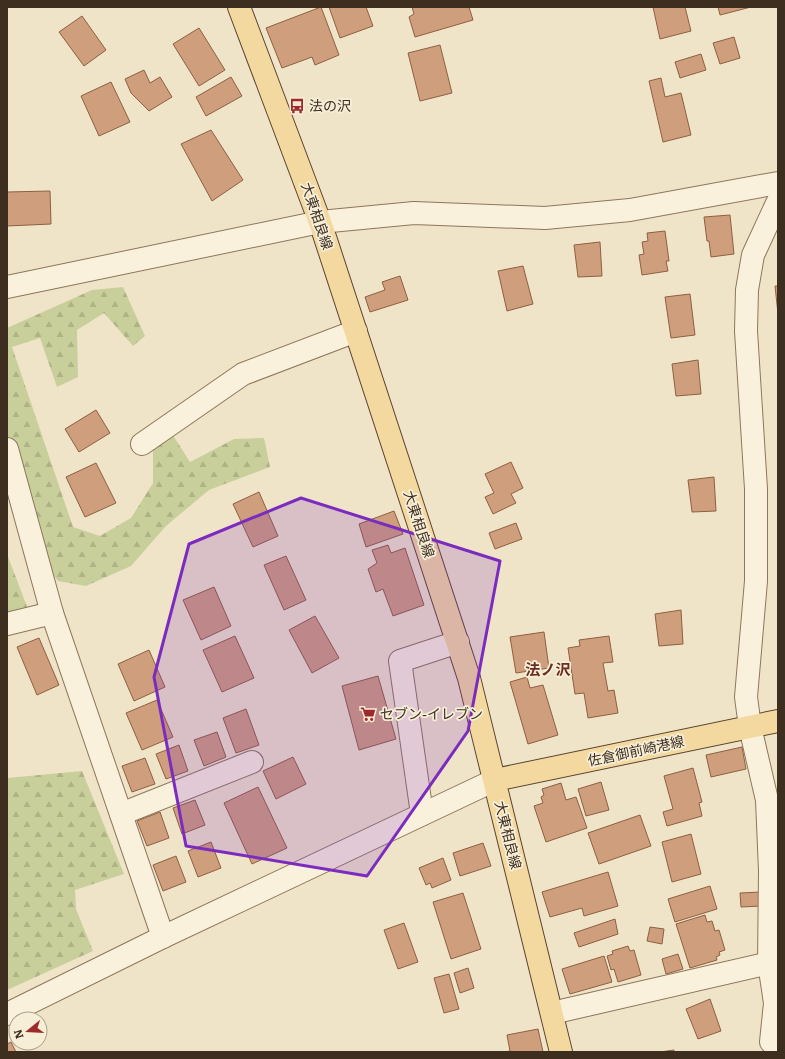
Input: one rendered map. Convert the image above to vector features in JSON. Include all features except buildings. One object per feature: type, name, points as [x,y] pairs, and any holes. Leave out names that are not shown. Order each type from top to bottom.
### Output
[{"type":"main road","name":"大東相良線","points":[[239,7],[320,222],[470,678],[561,1052]]},
{"type":"main road","name":"佐倉御前崎港線","points":[[495,780],[778,721]]},
{"type":"street","points":[[7,287],[320,222],[414,213],[545,218],[630,210],[778,183]]},
{"type":"street","points":[[771,1042],[775,1003],[767,800],[750,727],[746,697],[756,581],[756,489],[746,331],[747,290],[754,255],[778,201]]},
{"type":"street","points":[[142,444],[243,374],[356,331]]},
{"type":"street","points":[[7,449],[52,613],[163,937]]},
{"type":"street","points":[[7,624],[52,613]]},
{"type":"street","points":[[422,814],[400,661],[458,642]]},
{"type":"street","points":[[121,814],[252,762]]},
{"type":"street","points":[[7,1014],[163,937],[495,780]]},
{"type":"street","points":[[552,1013],[773,962]]},
{"type":"highlighted area","points":[[301,498],[500,561],[468,731],[367,876],[186,846],[154,677],[189,544]]},
{"type":"green space","points":[[123,287],[145,336],[133,346],[104,313],[77,330],[78,377],[57,387],[40,338],[12,347],[73,527],[100,536],[131,518],[153,483],[153,447],[167,426],[190,462],[234,439],[264,438],[270,467],[209,490],[166,526],[131,566],[86,586],[58,581],[36,555],[7,449],[7,328],[92,290]]},
{"type":"green space","points":[[7,554],[29,612],[7,617]]},
{"type":"green space","points":[[82,771],[124,874],[75,890],[76,909],[93,951],[7,990],[7,778]]},
{"type":"place","name":"法の沢","points":[[297,106]]},
{"type":"place","name":"セブン-イレブン","points":[[368,714]]},
{"type":"district","name":"法ノ沢","points":[[548,670]]}]
